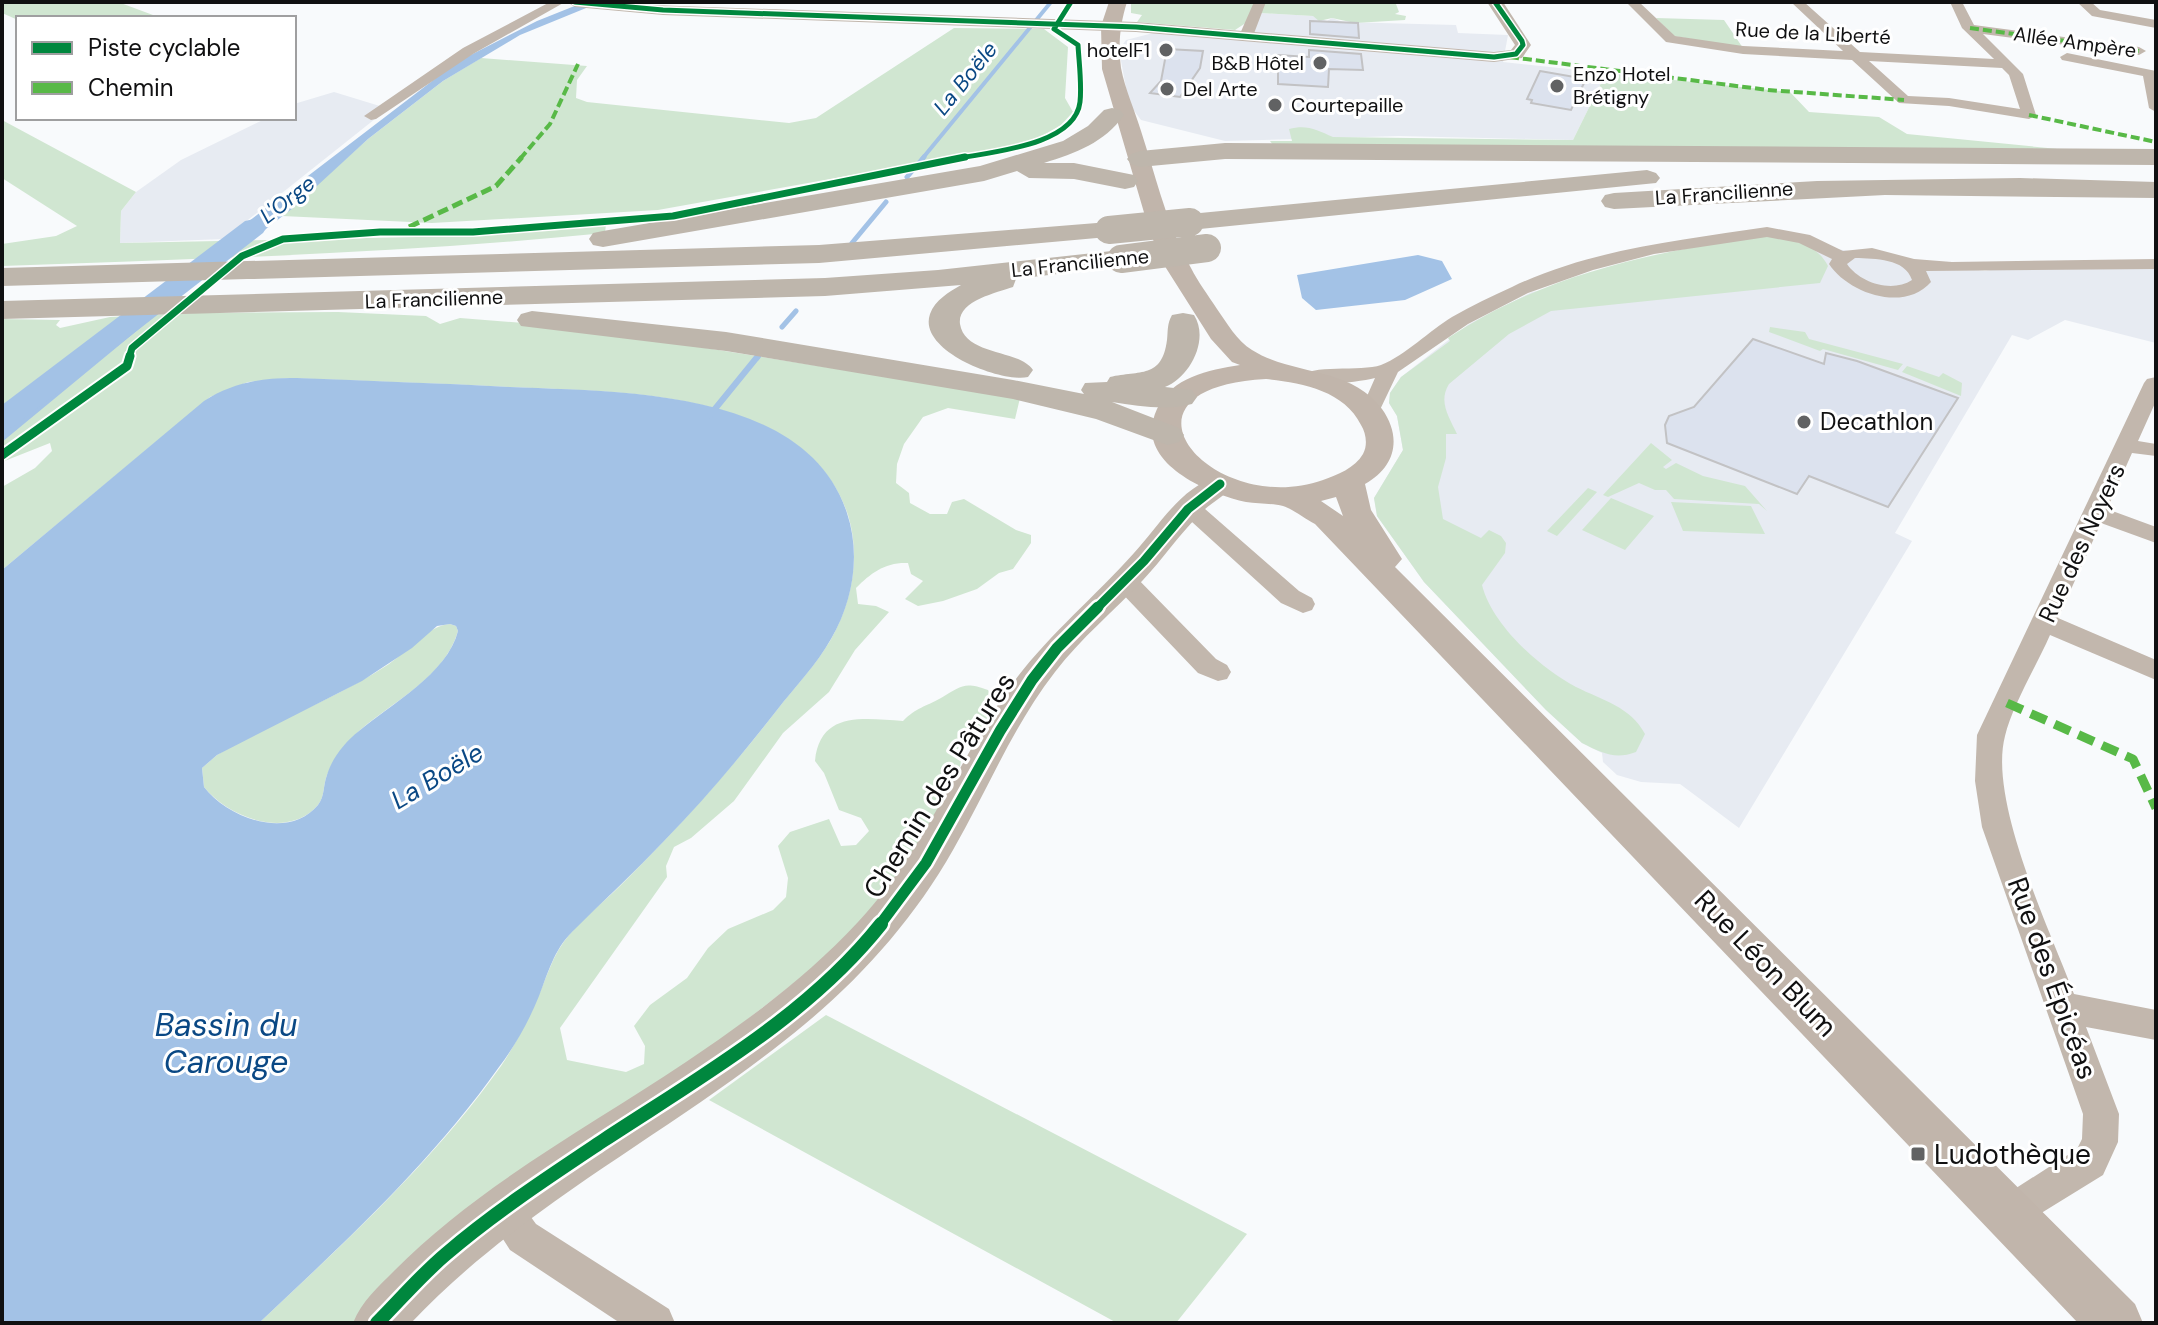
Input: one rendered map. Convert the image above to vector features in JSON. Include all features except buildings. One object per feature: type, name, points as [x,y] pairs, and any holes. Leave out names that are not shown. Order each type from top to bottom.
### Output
[{"type":"highway","points":[[242,268],[553,246],[716,222],[984,173],[1072,146],[1120,119],[1172,143],[1225,151],[2156,157]]},
{"type":"highway","points":[[984,173],[1127,169],[1225,151]]},
{"type":"highway","name":"La Francilienne","points":[[2,277],[180,269],[819,254],[1109,230],[1482,191],[1680,175],[1887,168],[2156,166]]},
{"type":"highway","name":"La Francilienne","points":[[1301,237],[1613,201],[1755,190],[1915,186],[2156,190]]},
{"type":"highway","name":"La Francilienne","points":[[2,310],[825,287],[1089,263],[1238,245]]},
{"type":"highway","points":[[1089,263],[1071,270],[986,285],[953,304],[945,315],[943,327],[950,340],[964,352],[986,362],[1110,393],[1193,389]]},
{"type":"highway","points":[[184,306],[205,312],[528,320],[650,331],[827,357],[1019,392],[1119,416],[1167,435]]},
{"type":"highway","points":[[1073,383],[1136,384],[1170,372],[1181,359],[1183,322]]},
{"type":"main road","points":[[1105,2],[1105,26],[1127,169],[1183,322],[1199,341],[1207,360],[1193,389],[1169,413],[1167,435],[1176,453],[1202,490],[1289,496],[1314,494],[1349,483],[1370,467],[1380,446],[1380,434],[1370,412],[1350,395],[1242,356],[1224,339],[1178,268],[1127,169]]},
{"type":"main road","points":[[1105,26],[1118,2]]},
{"type":"main road","points":[[1193,389],[1249,371],[1296,375]]},
{"type":"main road","name":"Rue Léon Blum","points":[[1349,483],[1355,510],[1414,604]]},
{"type":"main road","name":"Rue Léon Blum","points":[[1289,496],[1326,517],[1414,604],[2116,1323]]},
{"type":"street","points":[[371,116],[468,51],[559,2]]},
{"type":"street","points":[[576,2],[669,11],[1105,26],[1494,57],[1516,54],[1523,45],[1495,2]]},
{"type":"street","points":[[1246,36],[1260,2]]},
{"type":"street","name":"Rue de la Liberté","points":[[1632,2],[1671,39],[1731,49],[2007,64]]},
{"type":"street","points":[[1797,2],[1904,100],[1949,102],[2029,115],[2016,74],[1970,28],[1956,2]]},
{"type":"street","points":[[2083,2],[2096,13],[2156,24]]},
{"type":"street","points":[[1970,28],[2139,51]]},
{"type":"street","name":"Allée Ampère","points":[[1995,52],[2021,53]]},
{"type":"street","name":"Allée Ampère","points":[[2057,56],[2152,74],[2156,108]]},
{"type":"street","points":[[1296,375],[1357,376],[1389,369],[1461,320],[1522,289],[1587,266],[1653,249],[1767,232],[1804,239],[1842,257],[1870,253],[1908,264],[1968,267],[2156,264]]},
{"type":"street","points":[[1842,257],[1838,264],[1840,270],[1864,285],[1907,290],[1968,267]]},
{"type":"street","points":[[1908,264],[1922,276],[1922,282]]},
{"type":"street","points":[[1370,412],[1389,369]]},
{"type":"street","name":"Rue des Noyers","points":[[2007,703],[2154,383]]},
{"type":"street","points":[[2127,446],[2156,450]]},
{"type":"street","points":[[1202,490],[1290,597],[1303,604]]},
{"type":"street","name":"Chemin des Pâtures","points":[[377,1323],[453,1248],[753,1042],[812,994],[863,946],[909,889],[938,844],[1031,680],[1202,490]]},
{"type":"street","points":[[2096,513],[2156,535]]},
{"type":"street","points":[[1124,580],[1207,666],[1218,672]]},
{"type":"street","points":[[2045,623],[2156,671]]},
{"type":"street","name":"Rue des Épicéas","points":[[2007,703],[1991,735],[1986,763],[1988,790],[1997,827],[2101,1114],[2100,1142],[2090,1162],[2009,1214]]},
{"type":"street","points":[[2064,1007],[2156,1025]]},
{"type":"street","points":[[504,1211],[523,1237],[655,1323]]},
{"type":"shaded area","points":[[1261,13],[1313,16],[1327,21],[1332,18],[1343,22],[1456,25],[1458,33],[1508,35],[1503,62],[1606,73],[1573,140],[1399,136],[1225,141],[1141,120],[1129,104],[1119,50],[1126,40],[1157,32],[1245,36]]},
{"type":"shaded area","points":[[334,92],[383,107],[375,119],[224,239],[120,243],[121,211],[136,192],[181,160],[263,120],[296,120],[296,103]]},
{"type":"shaded area","points":[[1809,245],[1985,271],[2156,268],[2156,343],[2065,320],[2028,340],[2012,335],[1895,533],[1912,541],[1739,828],[1680,784],[1641,782],[1617,775],[1603,762],[1602,753],[1582,743],[1546,710],[1424,582],[1377,516],[1374,498],[1403,450],[1397,416],[1389,403],[1390,393],[1401,377],[1469,324],[1532,292]]},
{"type":"green space","points":[[2,2],[118,2],[156,16],[16,16],[16,19],[2,13]]},
{"type":"green space","points":[[1131,2],[1378,2],[1396,4],[1399,12],[1395,14],[1406,16],[1405,20],[1355,23],[1332,18],[1319,21],[1313,16],[1261,13],[1235,30],[1137,22],[1142,15],[1131,13]]},
{"type":"green space","points":[[1656,18],[1724,20],[1743,48],[1674,36]]},
{"type":"green space","points":[[954,28],[1044,29],[1068,47],[1065,98],[1073,112],[1061,125],[1030,143],[658,210],[432,223],[282,216],[368,139],[443,81],[481,58],[587,66],[577,80],[576,98],[587,102],[789,123],[816,118]]},
{"type":"green space","points":[[1606,73],[1790,92],[1809,112],[1879,117],[1907,134],[2058,149],[1273,145],[1270,141],[1292,141],[1289,129],[1301,127],[1333,137],[1573,140]]},
{"type":"green space","points":[[2,120],[136,192],[121,211],[120,243],[467,236],[606,224],[605,233],[380,250],[2,266],[2,244],[56,236],[77,226],[2,178]]},
{"type":"green space","points":[[1766,235],[1802,244],[1817,252],[1828,266],[1820,283],[1551,311],[1509,334],[1449,384],[1444,397],[1457,434],[1446,434],[1446,458],[1438,487],[1443,519],[1481,538],[1489,530],[1501,536],[1506,543],[1505,553],[1482,585],[1496,615],[1519,644],[1548,669],[1624,711],[1645,734],[1636,752],[1615,755],[1602,752],[1582,743],[1546,710],[1424,582],[1377,516],[1374,498],[1403,450],[1397,416],[1389,403],[1390,393],[1401,377],[1450,341],[1448,338],[1522,297],[1641,258]]},
{"type":"green space","points":[[338,312],[426,316],[440,324],[460,318],[574,327],[1020,398],[1015,419],[948,408],[923,417],[904,444],[897,464],[896,483],[909,493],[910,503],[930,514],[947,514],[952,502],[964,499],[1016,530],[1031,535],[1031,543],[1013,569],[999,573],[977,589],[943,601],[918,606],[905,599],[923,581],[911,574],[908,563],[892,564],[879,570],[856,588],[858,604],[876,606],[889,612],[855,650],[829,692],[783,733],[734,801],[691,838],[674,847],[666,866],[667,877],[560,1028],[567,1060],[626,1072],[644,1064],[645,1046],[634,1026],[650,1005],[687,978],[708,948],[728,929],[773,910],[786,897],[788,878],[778,846],[790,832],[829,819],[841,846],[856,845],[869,831],[861,818],[839,810],[824,773],[815,761],[819,745],[835,725],[860,719],[903,721],[917,710],[963,686],[988,690],[992,700],[992,716],[984,729],[963,748],[955,799],[862,930],[358,1323],[259,1323],[386,1200],[475,1101],[516,1042],[554,959],[569,935],[687,816],[819,658],[844,611],[854,563],[848,515],[826,473],[792,442],[751,420],[703,405],[602,391],[287,378],[248,382],[210,397],[2,570],[2,487],[35,468],[52,451],[50,443],[2,462],[2,319],[60,320],[56,325],[60,328],[110,317]]},
{"type":"green space","points":[[1770,327],[1805,332],[1809,339],[1903,364],[1898,370],[1823,349],[1820,351],[1769,332]]},
{"type":"green space","points":[[1907,366],[1939,377],[1943,373],[1962,383],[1961,396],[1902,372]]},
{"type":"green space","points":[[1651,443],[1672,460],[1663,467],[1666,469],[1676,463],[1703,476],[1745,486],[1767,511],[1759,504],[1674,499],[1666,490],[1655,490],[1639,483],[1608,497],[1603,495]]},
{"type":"green space","points":[[1588,488],[1597,492],[1557,536],[1547,531]]},
{"type":"green space","points":[[1611,498],[1654,516],[1625,550],[1582,530]]},
{"type":"green space","points":[[1671,502],[1751,506],[1765,534],[1683,531]]},
{"type":"green space","points":[[450,624],[456,626],[458,631],[441,663],[346,744],[329,769],[320,802],[306,816],[275,823],[259,821],[228,808],[204,787],[202,768],[217,755],[368,677],[426,634]]},
{"type":"green space","points":[[826,1015],[1247,1234],[1176,1323],[1117,1323],[709,1100]]},
{"type":"water","points":[[577,5],[591,6],[520,35],[443,81],[368,139],[293,208],[226,260],[198,260],[457,62],[537,21]]},
{"type":"water","points":[[1418,255],[1442,261],[1452,279],[1405,300],[1316,310],[1302,298],[1297,275]]},
{"type":"water","points":[[151,319],[2,442],[2,413],[82,355],[80,351],[105,332],[121,324]]},
{"type":"water","name":"Bassin du Carouge","points":[[285,378],[602,391],[703,405],[750,419],[792,441],[825,472],[847,513],[854,561],[845,609],[819,657],[723,776],[654,852],[566,939],[552,962],[521,1033],[473,1102],[416,1169],[259,1323],[2,1323],[2,570],[204,401],[237,386]],"holes":[[[437,626],[456,626],[458,631],[452,647],[430,674],[354,735],[340,751],[329,769],[320,802],[305,816],[291,822],[259,821],[228,808],[204,787],[202,768],[217,755],[362,681],[412,648]]]},
{"type":"waterway","name":"La Boële","points":[[922,159],[1051,2]]},
{"type":"waterway","name":"La Boële","points":[[907,177],[924,157]]},
{"type":"waterway","name":"La Boële","points":[[852,243],[886,202]]},
{"type":"waterway","name":"L'Orge","points":[[2,420],[254,227]]},
{"type":"waterway","name":"La Boële","points":[[782,327],[796,311]]},
{"type":"waterway","name":"La Boële","points":[[710,415],[758,356]]},
{"type":"marked path","points":[[1970,28],[2139,51]]},
{"type":"marked path","points":[[1510,57],[1768,90],[1904,100]]},
{"type":"marked path","points":[[409,227],[496,186],[550,124],[578,64]]},
{"type":"marked path","points":[[2029,115],[2156,142]]},
{"type":"marked path","points":[[2007,703],[2133,759],[2156,808]]},
{"type":"cycle path","points":[[575,2],[663,10],[1136,27],[1494,57],[1516,54],[1523,45],[1522,41],[1495,2]]},
{"type":"cycle path","points":[[2,455],[127,366],[132,348],[242,256],[283,239],[380,232],[473,232],[673,216],[1042,141],[1070,124],[1080,105],[1078,45],[1054,29],[1071,2]]},
{"type":"cycle path","points":[[377,1323],[435,1265],[480,1227],[746,1045],[834,973],[873,933],[926,863],[1015,705],[1044,664],[1144,561],[1188,509],[1220,484]]},
{"type":"place","name":"hotelF1","points":[[1166,50]]},
{"type":"place","name":"B&B Hôtel","points":[[1320,63]]},
{"type":"place","name":"Enzo Hotel Brétigny","points":[[1557,86]]},
{"type":"place","name":"Del Arte","points":[[1167,89]]},
{"type":"place","name":"Courtepaille","points":[[1275,105]]},
{"type":"place","name":"Decathlon","points":[[1804,422]]},
{"type":"place","name":"Ludothèque","points":[[1918,1154]]}]
